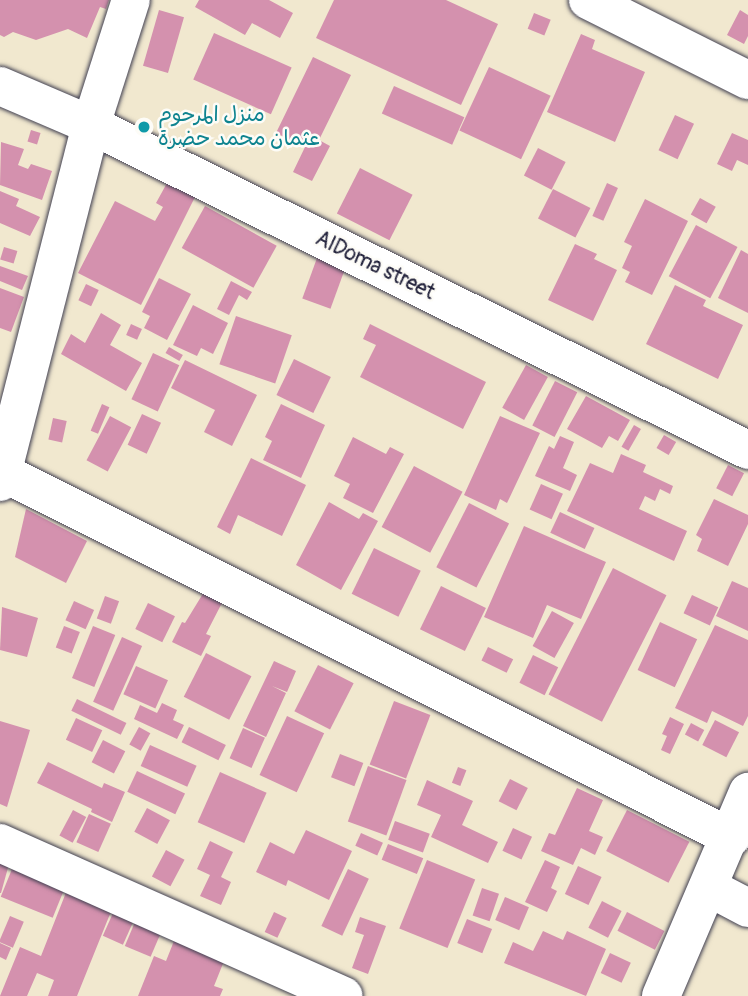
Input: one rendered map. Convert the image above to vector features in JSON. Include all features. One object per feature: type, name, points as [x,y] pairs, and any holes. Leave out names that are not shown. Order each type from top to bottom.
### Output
[{"type":"street","points":[[131,0],[90,125],[1,475],[730,837]]},
{"type":"street","points":[[588,0],[748,80]]},
{"type":"street","name":"AlDoma street","points":[[0,86],[90,125],[748,450]]},
{"type":"street","points":[[662,996],[748,792]]},
{"type":"street","points":[[0,843],[344,996]]},
{"type":"street","points":[[708,887],[748,908]]},
{"type":"building","points":[[0,0],[109,0],[106,9],[100,7],[87,38],[68,29],[36,40],[13,32],[4,37],[0,35]]},
{"type":"building","points":[[199,0],[269,0],[293,13],[280,38],[252,23],[245,35],[195,7]]},
{"type":"building","points":[[334,0],[446,0],[498,24],[461,105],[316,38]]},
{"type":"building","points":[[159,10],[184,17],[168,73],[143,66]]},
{"type":"building","points":[[740,10],[748,15],[748,36],[744,44],[727,35]]},
{"type":"building","points":[[534,13],[551,20],[544,36],[528,29]]},
{"type":"building","points":[[214,33],[292,68],[271,114],[193,80]]},
{"type":"building","points":[[581,34],[595,40],[592,49],[645,72],[615,142],[547,112]]},
{"type":"building","points":[[313,57],[351,75],[319,140],[330,146],[312,181],[293,172],[305,147],[276,133]]},
{"type":"building","points":[[489,67],[551,96],[521,159],[459,130]]},
{"type":"building","points":[[394,86],[464,117],[452,145],[382,113]]},
{"type":"building","points":[[675,115],[694,124],[678,159],[659,150]]},
{"type":"building","points":[[31,130],[41,133],[37,144],[27,141]]},
{"type":"building","points":[[732,133],[748,140],[748,165],[737,160],[732,171],[717,164]]},
{"type":"building","points":[[1,142],[24,149],[18,165],[28,169],[31,164],[52,171],[42,200],[0,185]]},
{"type":"building","points":[[538,148],[566,162],[552,190],[524,176]]},
{"type":"building","points":[[360,168],[413,195],[389,240],[337,213]]},
{"type":"building","points":[[167,183],[195,197],[141,305],[78,273],[115,201],[155,221],[163,207],[156,203]]},
{"type":"building","points":[[607,183],[618,188],[603,221],[592,216]]},
{"type":"building","points":[[553,189],[590,208],[575,237],[538,218]]},
{"type":"building","points":[[0,191],[19,199],[16,206],[40,217],[30,236],[0,223]]},
{"type":"building","points":[[700,198],[716,207],[707,223],[691,215]]},
{"type":"building","points":[[645,199],[688,221],[652,295],[625,282],[630,272],[622,268],[632,246],[624,242]]},
{"type":"building","points":[[205,206],[277,246],[253,288],[182,248]]},
{"type":"building","points":[[696,225],[737,247],[710,298],[669,276]]},
{"type":"building","points":[[575,244],[597,254],[594,259],[617,270],[593,321],[548,300]]},
{"type":"building","points":[[4,247],[17,251],[14,264],[0,259]]},
{"type":"building","points":[[741,250],[748,254],[748,313],[718,298]]},
{"type":"building","points":[[317,258],[345,268],[330,309],[302,298]]},
{"type":"building","points":[[0,266],[28,276],[22,290],[0,281]]},
{"type":"building","points":[[159,278],[191,294],[167,340],[144,328],[150,316],[142,312]]},
{"type":"building","points":[[231,281],[252,292],[247,300],[239,295],[229,315],[217,309]]},
{"type":"building","points":[[86,284],[99,290],[91,306],[78,300]]},
{"type":"building","points":[[675,285],[706,300],[703,306],[743,325],[718,379],[646,344]]},
{"type":"building","points":[[0,288],[24,297],[11,332],[0,328]]},
{"type":"building","points":[[193,305],[228,323],[213,354],[201,348],[197,356],[173,345]]},
{"type":"building","points":[[101,313],[121,325],[110,345],[142,363],[126,391],[61,354],[71,334],[85,343]]},
{"type":"building","points":[[236,316],[292,335],[275,383],[219,364]]},
{"type":"building","points":[[131,324],[142,329],[137,340],[126,335]]},
{"type":"building","points":[[370,324],[486,382],[463,429],[360,377],[376,345],[363,339]]},
{"type":"building","points":[[169,347],[183,355],[179,361],[166,353]]},
{"type":"building","points":[[153,353],[179,365],[158,411],[131,399]]},
{"type":"building","points":[[294,359],[331,377],[313,413],[276,395]]},
{"type":"building","points":[[185,360],[257,395],[232,446],[204,432],[215,410],[171,388]]},
{"type":"building","points":[[526,365],[548,377],[524,420],[502,408]]},
{"type":"building","points":[[555,381],[577,392],[555,437],[532,426]]},
{"type":"building","points":[[586,396],[630,420],[618,441],[609,436],[602,448],[567,429]]},
{"type":"building","points":[[102,404],[109,407],[98,434],[91,431]]},
{"type":"building","points":[[281,404],[325,425],[301,478],[263,460],[272,441],[265,437]]},
{"type":"building","points":[[142,414],[161,423],[147,454],[128,445]]},
{"type":"building","points":[[110,416],[131,427],[108,471],[87,460]]},
{"type":"building","points":[[500,416],[540,433],[507,503],[500,499],[496,510],[464,495]]},
{"type":"building","points":[[53,418],[67,421],[62,442],[48,440]]},
{"type":"building","points":[[634,425],[641,429],[628,451],[622,447]]},
{"type":"building","points":[[664,435],[676,442],[669,455],[656,448]]},
{"type":"building","points":[[560,436],[574,442],[563,468],[577,475],[570,491],[535,476],[549,446],[554,449]]},
{"type":"building","points":[[353,437],[386,454],[390,447],[404,454],[373,513],[343,498],[350,484],[334,476]]},
{"type":"building","points":[[621,454],[646,465],[643,472],[673,486],[670,494],[660,489],[655,501],[645,496],[639,509],[687,531],[674,561],[567,511],[590,463],[613,473]]},
{"type":"building","points":[[251,458],[306,485],[282,536],[238,515],[230,534],[217,527]]},
{"type":"building","points":[[728,465],[744,473],[732,496],[716,488]]},
{"type":"building","points":[[414,466],[463,492],[430,553],[382,527]]},
{"type":"building","points":[[541,484],[563,494],[552,519],[530,510]]},
{"type":"building","points":[[714,499],[748,515],[748,524],[728,566],[697,551],[702,539],[696,535]]},
{"type":"building","points":[[329,502],[359,519],[363,513],[378,521],[341,590],[296,565]]},
{"type":"building","points":[[469,503],[509,523],[476,588],[436,567]]},
{"type":"building","points":[[26,509],[87,541],[66,583],[15,557]]},
{"type":"building","points":[[560,512],[594,528],[585,549],[550,533]]},
{"type":"building","points":[[524,526],[606,562],[581,619],[547,605],[533,638],[484,617]]},
{"type":"building","points":[[374,548],[421,571],[398,617],[352,594]]},
{"type":"building","points":[[613,568],[666,595],[602,722],[549,695]]},
{"type":"building","points":[[732,581],[748,588],[748,631],[716,616]]},
{"type":"building","points":[[441,586],[486,608],[465,651],[420,629]]},
{"type":"building","points":[[207,587],[225,597],[206,634],[211,636],[201,656],[172,642],[182,622],[185,623]]},
{"type":"building","points":[[692,595],[718,607],[710,625],[684,613]]},
{"type":"building","points":[[105,596],[119,601],[111,624],[97,619]]},
{"type":"building","points":[[74,601],[94,610],[86,629],[65,620]]},
{"type":"building","points":[[148,603],[175,616],[162,642],[135,629]]},
{"type":"building","points":[[2,607],[38,618],[27,657],[0,650]]},
{"type":"building","points":[[552,611],[574,623],[554,658],[533,646]]},
{"type":"building","points":[[660,622],[697,639],[675,687],[638,670]]},
{"type":"building","points":[[715,625],[748,640],[748,716],[743,726],[712,711],[707,723],[675,708]]},
{"type":"building","points":[[64,626],[80,632],[72,654],[56,647]]},
{"type":"building","points":[[93,626],[115,635],[94,687],[72,678]]},
{"type":"building","points":[[122,637],[142,646],[113,711],[93,702]]},
{"type":"building","points":[[488,647],[513,659],[507,673],[481,660]]},
{"type":"building","points":[[206,653],[251,676],[229,720],[184,697]]},
{"type":"building","points":[[533,655],[558,667],[545,695],[519,683]]},
{"type":"building","points":[[274,661],[296,671],[287,692],[272,686],[286,693],[266,737],[243,726]]},
{"type":"building","points":[[318,665],[354,683],[330,729],[294,711]]},
{"type":"building","points":[[136,666],[168,680],[155,709],[123,694]]},
{"type":"building","points":[[77,699],[126,723],[121,735],[71,711]]},
{"type":"building","points":[[394,701],[430,715],[406,778],[370,764]]},
{"type":"building","points":[[162,703],[177,710],[173,720],[184,725],[177,739],[134,719],[140,705],[157,713]]},
{"type":"building","points":[[287,716],[324,733],[297,792],[260,775]]},
{"type":"building","points":[[670,717],[684,724],[670,754],[661,750],[667,736],[662,734]]},
{"type":"building","points":[[76,718],[102,730],[92,752],[66,740]]},
{"type":"building","points":[[715,720],[739,732],[726,757],[702,745]]},
{"type":"building","points":[[0,721],[30,730],[7,807],[0,804]]},
{"type":"building","points":[[691,723],[704,730],[698,742],[685,734]]},
{"type":"building","points":[[139,727],[150,733],[141,751],[129,744]]},
{"type":"building","points":[[189,727],[226,745],[218,760],[182,742]]},
{"type":"building","points":[[243,728],[265,738],[252,768],[230,758]]},
{"type":"building","points":[[103,740],[125,751],[114,774],[92,762]]},
{"type":"building","points":[[150,745],[197,766],[187,787],[141,766]]},
{"type":"building","points":[[340,754],[363,763],[354,786],[331,777]]},
{"type":"building","points":[[48,762],[102,788],[104,783],[125,792],[112,822],[91,812],[92,809],[37,783]]},
{"type":"building","points":[[368,766],[407,780],[386,835],[348,821]]},
{"type":"building","points":[[458,767],[466,770],[460,786],[452,783]]},
{"type":"building","points":[[137,771],[185,793],[175,814],[127,792]]},
{"type":"building","points":[[220,772],[267,793],[244,843],[198,822]]},
{"type":"building","points":[[510,779],[528,788],[516,810],[499,801]]},
{"type":"building","points":[[427,780],[473,801],[462,825],[498,842],[488,863],[431,837],[441,815],[417,805]]},
{"type":"building","points":[[577,788],[603,800],[589,831],[603,837],[595,855],[581,848],[573,865],[541,851],[549,833],[555,835]]},
{"type":"building","points":[[147,808],[170,820],[157,844],[134,832]]},
{"type":"building","points":[[73,810],[86,817],[73,843],[59,836]]},
{"type":"building","points":[[627,810],[689,842],[668,883],[606,851]]},
{"type":"building","points":[[89,814],[111,824],[98,852],[76,842]]},
{"type":"building","points":[[395,821],[430,834],[423,852],[388,840]]},
{"type":"building","points":[[513,828],[532,837],[521,860],[502,851]]},
{"type":"building","points":[[306,830],[352,851],[329,900],[288,880],[286,886],[256,872],[270,842],[294,854]]},
{"type":"building","points":[[361,833],[383,843],[377,856],[355,846]]},
{"type":"building","points":[[210,841],[233,852],[221,877],[231,882],[221,905],[200,896],[210,875],[197,869]]},
{"type":"building","points":[[388,844],[423,858],[417,874],[382,860]]},
{"type":"building","points":[[166,850],[185,860],[170,886],[152,876]]},
{"type":"building","points":[[427,860],[475,879],[447,948],[399,929]]},
{"type":"building","points":[[545,860],[560,867],[551,888],[557,891],[547,912],[525,902]]},
{"type":"building","points":[[0,862],[9,864],[1,893],[0,893]]},
{"type":"building","points":[[578,866],[602,877],[588,905],[565,894]]},
{"type":"building","points":[[12,869],[64,890],[53,918],[1,897]]},
{"type":"building","points":[[348,869],[369,879],[342,936],[321,926]]},
{"type":"building","points":[[482,888],[499,894],[490,921],[473,915]]},
{"type":"building","points":[[67,890],[112,909],[77,996],[48,996],[54,980],[37,973],[27,996],[0,996],[20,947],[41,956]]},
{"type":"building","points":[[505,897],[529,907],[519,930],[495,920]]},
{"type":"building","points":[[602,901],[622,911],[608,938],[588,928]]},
{"type":"building","points":[[274,912],[287,918],[277,938],[265,932]]},
{"type":"building","points":[[627,912],[664,931],[655,950],[617,931]]},
{"type":"building","points":[[113,913],[133,922],[123,945],[103,936]]},
{"type":"building","points":[[10,916],[24,922],[13,948],[0,942]]},
{"type":"building","points":[[360,917],[386,926],[368,974],[352,968],[364,935],[355,932]]},
{"type":"building","points":[[467,919],[492,929],[482,953],[457,943]]},
{"type":"building","points":[[135,922],[161,933],[151,957],[125,946]]},
{"type":"building","points":[[543,931],[563,940],[567,931],[606,949],[586,996],[504,963],[513,942],[533,951]]},
{"type":"building","points":[[174,941],[224,961],[214,986],[223,989],[220,996],[138,996],[154,956],[166,961]]},
{"type":"building","points":[[0,943],[11,948],[6,960],[0,957]]},
{"type":"building","points":[[610,953],[631,963],[622,983],[601,973]]},
{"type":"place","name":"منزل المرحوم عثمان محمد حضرة","points":[[144,127]]}]
